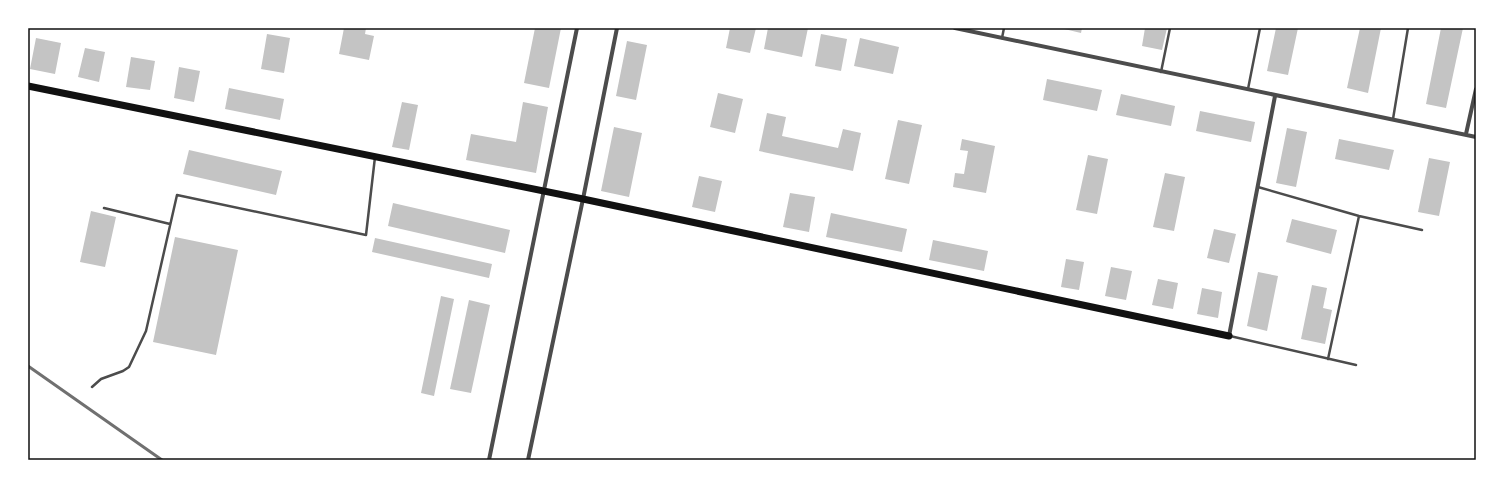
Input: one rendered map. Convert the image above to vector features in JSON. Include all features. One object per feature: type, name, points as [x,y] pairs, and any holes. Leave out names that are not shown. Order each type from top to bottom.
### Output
[{"type":"main road","points":[[28,86],[583,199],[1229,336]]},
{"type":"street","points":[[489,460],[577,28]]},
{"type":"street","points":[[528,460],[583,199],[617,28]]},
{"type":"street","points":[[955,28],[1476,137]]},
{"type":"street","points":[[1466,134],[1476,89]]},
{"type":"street","points":[[1229,336],[1275,96]]},
{"type":"lane","points":[[1002,38],[1004,28]]},
{"type":"lane","points":[[1161,72],[1170,28]]},
{"type":"lane","points":[[1247,90],[1260,28]]},
{"type":"lane","points":[[1392,120],[1408,28]]},
{"type":"lane","points":[[92,387],[101,379],[123,371],[129,367],[146,331],[177,195],[366,235],[375,157]]},
{"type":"lane","points":[[1258,187],[1359,216],[1422,230]]},
{"type":"lane","points":[[104,208],[170,224]]},
{"type":"lane","points":[[1328,359],[1359,216]]},
{"type":"lane","points":[[1229,336],[1356,365]]},
{"type":"building","points":[[344,28],[366,28],[365,34],[374,36],[369,60],[339,54]]},
{"type":"building","points":[[535,28],[561,28],[549,88],[524,83]]},
{"type":"building","points":[[730,28],[756,28],[750,53],[726,48]]},
{"type":"building","points":[[768,28],[808,28],[802,57],[764,49]]},
{"type":"building","points":[[1060,28],[1082,28],[1081,33]]},
{"type":"building","points":[[1145,28],[1167,28],[1162,50],[1142,46]]},
{"type":"building","points":[[1276,28],[1298,28],[1288,75],[1267,71]]},
{"type":"building","points":[[1360,28],[1381,28],[1368,93],[1347,88]]},
{"type":"building","points":[[1441,28],[1463,28],[1446,108],[1426,104]]},
{"type":"building","points":[[267,34],[290,38],[284,73],[261,69]]},
{"type":"building","points":[[821,34],[847,39],[841,71],[815,66]]},
{"type":"building","points":[[36,38],[61,43],[55,74],[30,69]]},
{"type":"building","points":[[860,38],[899,47],[893,74],[854,66]]},
{"type":"building","points":[[627,41],[647,45],[636,100],[616,96]]},
{"type":"building","points":[[85,48],[105,52],[99,82],[78,77]]},
{"type":"building","points":[[131,57],[155,61],[150,90],[126,87]]},
{"type":"building","points":[[179,67],[200,71],[194,102],[174,98]]},
{"type":"building","points":[[1047,79],[1102,90],[1097,111],[1043,100]]},
{"type":"building","points":[[229,88],[284,99],[280,120],[225,109]]},
{"type":"building","points":[[718,93],[743,99],[735,133],[710,127]]},
{"type":"building","points":[[1121,94],[1175,106],[1171,126],[1116,115]]},
{"type":"building","points":[[402,102],[418,105],[409,150],[392,147]]},
{"type":"building","points":[[523,102],[548,107],[536,173],[466,160],[471,134],[516,142]]},
{"type":"building","points":[[1200,111],[1255,122],[1251,142],[1196,131]]},
{"type":"building","points":[[767,113],[786,117],[782,136],[838,148],[843,129],[861,133],[853,171],[759,151]]},
{"type":"building","points":[[898,120],[922,125],[909,184],[885,179]]},
{"type":"building","points":[[614,127],[642,133],[629,197],[601,191]]},
{"type":"building","points":[[1287,128],[1307,132],[1296,187],[1276,183]]},
{"type":"building","points":[[962,139],[995,146],[986,193],[953,187],[955,173],[964,174],[968,151],[960,150]]},
{"type":"building","points":[[1339,139],[1394,150],[1389,170],[1335,159]]},
{"type":"building","points":[[189,150],[282,171],[276,195],[183,174]]},
{"type":"building","points":[[1088,155],[1108,159],[1097,214],[1076,210]]},
{"type":"building","points":[[1429,158],[1450,162],[1439,216],[1418,212]]},
{"type":"building","points":[[1165,173],[1185,177],[1174,231],[1153,227]]},
{"type":"building","points":[[699,176],[722,181],[715,212],[692,207]]},
{"type":"building","points":[[790,193],[815,197],[809,232],[783,227]]},
{"type":"building","points":[[393,203],[510,230],[505,253],[388,226]]},
{"type":"building","points":[[91,211],[116,217],[105,267],[80,262]]},
{"type":"building","points":[[831,213],[907,229],[902,252],[826,237]]},
{"type":"building","points":[[1292,219],[1337,230],[1331,254],[1286,242]]},
{"type":"building","points":[[1214,229],[1236,234],[1229,263],[1207,258]]},
{"type":"building","points":[[175,237],[238,250],[216,355],[153,342]]},
{"type":"building","points":[[375,238],[492,264],[489,278],[372,252]]},
{"type":"building","points":[[933,240],[988,251],[984,271],[929,260]]},
{"type":"building","points":[[1066,259],[1084,262],[1079,290],[1061,287]]},
{"type":"building","points":[[1111,267],[1132,271],[1126,300],[1105,296]]},
{"type":"building","points":[[1258,272],[1278,276],[1267,331],[1247,326]]},
{"type":"building","points":[[1158,279],[1178,283],[1173,309],[1152,305]]},
{"type":"building","points":[[1312,285],[1327,288],[1323,308],[1332,310],[1325,344],[1301,339]]},
{"type":"building","points":[[1202,288],[1222,292],[1218,318],[1197,314]]},
{"type":"building","points":[[441,296],[454,299],[434,396],[421,393]]},
{"type":"building","points":[[469,300],[490,305],[471,393],[450,389]]},
{"type":"railway","points":[[28,366],[162,460]]}]
